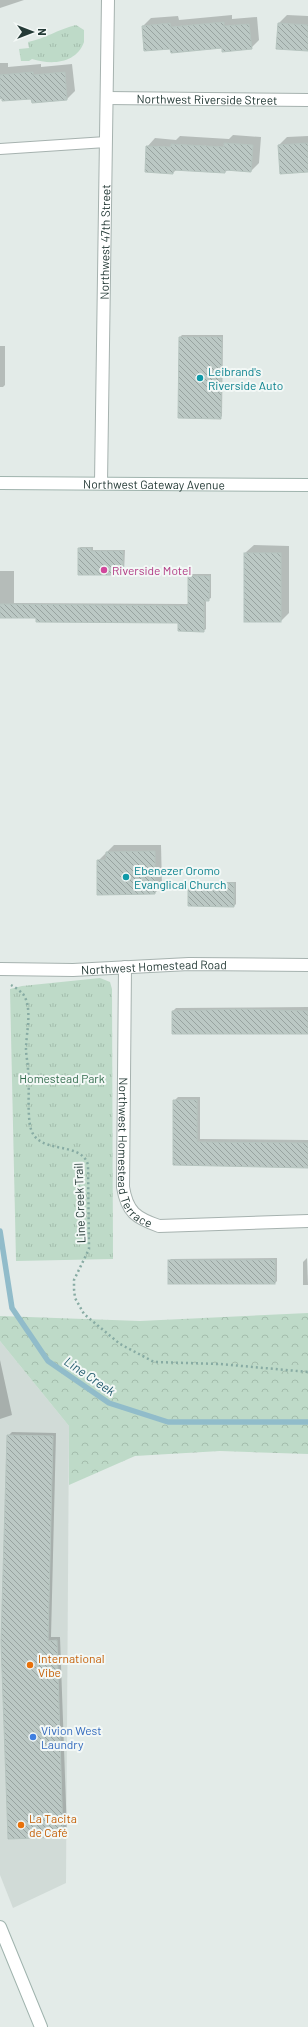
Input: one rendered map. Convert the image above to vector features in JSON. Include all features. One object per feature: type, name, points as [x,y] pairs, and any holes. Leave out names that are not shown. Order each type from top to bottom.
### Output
[{"type":"street","name":"Northwest 47th Street","points":[[101,483],[108,0]]},
{"type":"street","name":"Northwest Riverside Street","points":[[106,98],[308,100]]},
{"type":"street","name":"Northwest Gateway Avenue","points":[[0,483],[308,485]]},
{"type":"street","name":"Northwest Homestead Road","points":[[0,969],[73,970],[189,964],[308,965]]},
{"type":"street","name":"Northwest Homestead Terrace","points":[[125,967],[124,1187],[125,1199],[133,1213],[140,1219],[159,1226],[308,1221]]},
{"type":"street","points":[[0,1927],[41,2027]]},
{"type":"lane","points":[[0,149],[106,142]]},
{"type":"path","name":"Line Creek Trail","points":[[12,985],[23,995],[26,1007],[28,1023],[26,1050],[30,1126],[36,1138],[51,1147],[80,1152],[86,1157],[88,1165],[89,1248],[74,1280],[74,1290],[80,1311],[120,1344],[154,1362],[220,1364],[308,1372]]},
{"type":"shaded area","points":[[0,1341],[69,1426],[66,1883],[13,1908],[0,1875]]},
{"type":"green space","points":[[76,25],[84,30],[84,42],[75,55],[69,59],[55,62],[32,59],[29,61],[21,61],[19,49],[29,48],[28,42]]},
{"type":"green space","name":"Homestead Park","points":[[100,978],[110,982],[112,989],[113,1259],[16,1261],[10,989],[22,986]]},
{"type":"green space","points":[[308,1313],[308,1454],[220,1451],[135,1456],[69,1485],[69,1426],[0,1341],[0,1316],[140,1321]]},
{"type":"building","points":[[224,22],[224,26],[249,24],[252,49],[222,52],[222,48],[171,53],[170,49],[144,51],[142,26],[170,23],[171,27]]},
{"type":"building","points":[[278,23],[308,25],[308,51],[276,49]]},
{"type":"building","points":[[33,72],[33,75],[65,72],[67,100],[32,103],[31,99],[2,101],[2,98],[0,99],[0,75]]},
{"type":"building","points":[[224,143],[253,145],[251,172],[225,170],[225,173],[173,170],[173,174],[145,172],[146,146],[171,147],[171,144],[224,147]]},
{"type":"building","points":[[308,143],[308,172],[280,174],[278,145]]},
{"type":"building","name":"Leibrand's Riverside Auto","points":[[179,337],[222,337],[221,419],[178,418]]},
{"type":"building","points":[[78,548],[91,548],[91,551],[123,551],[123,575],[78,575]]},
{"type":"building","points":[[244,553],[281,553],[281,622],[244,622]]},
{"type":"building","points":[[188,576],[210,576],[209,601],[204,601],[204,632],[178,631],[178,623],[36,622],[36,618],[0,618],[0,604],[188,606]]},
{"type":"building","name":"Ebenezer Oromo Evanglical Church","points":[[155,851],[155,894],[97,895],[97,860],[106,860],[106,852]]},
{"type":"building","points":[[188,883],[234,883],[234,907],[188,906]]},
{"type":"building","points":[[241,1009],[308,1011],[308,1034],[172,1034],[172,1011]]},
{"type":"building","points":[[173,1100],[197,1100],[197,1142],[308,1143],[308,1168],[173,1165]]},
{"type":"building","points":[[168,1260],[275,1260],[275,1284],[168,1284]]},
{"type":"building","points":[[7,1435],[53,1436],[48,1641],[57,1640],[63,1837],[8,1839],[1,1642]]},
{"type":"waterway","name":"Line Creek","points":[[0,1231],[12,1308],[48,1361],[109,1403],[168,1422],[308,1422]]},
{"type":"place","name":"Leibrand's Riverside Auto","points":[[200,378]]},
{"type":"place","name":"Riverside Motel","points":[[104,570]]},
{"type":"place","name":"Ebenezer Oromo Evanglical Church","points":[[126,877]]},
{"type":"place","name":"International Vibe","points":[[30,1665]]},
{"type":"place","name":"Vivion West Laundry","points":[[33,1737]]},
{"type":"place","name":"La Tacita de Café","points":[[21,1825]]}]
